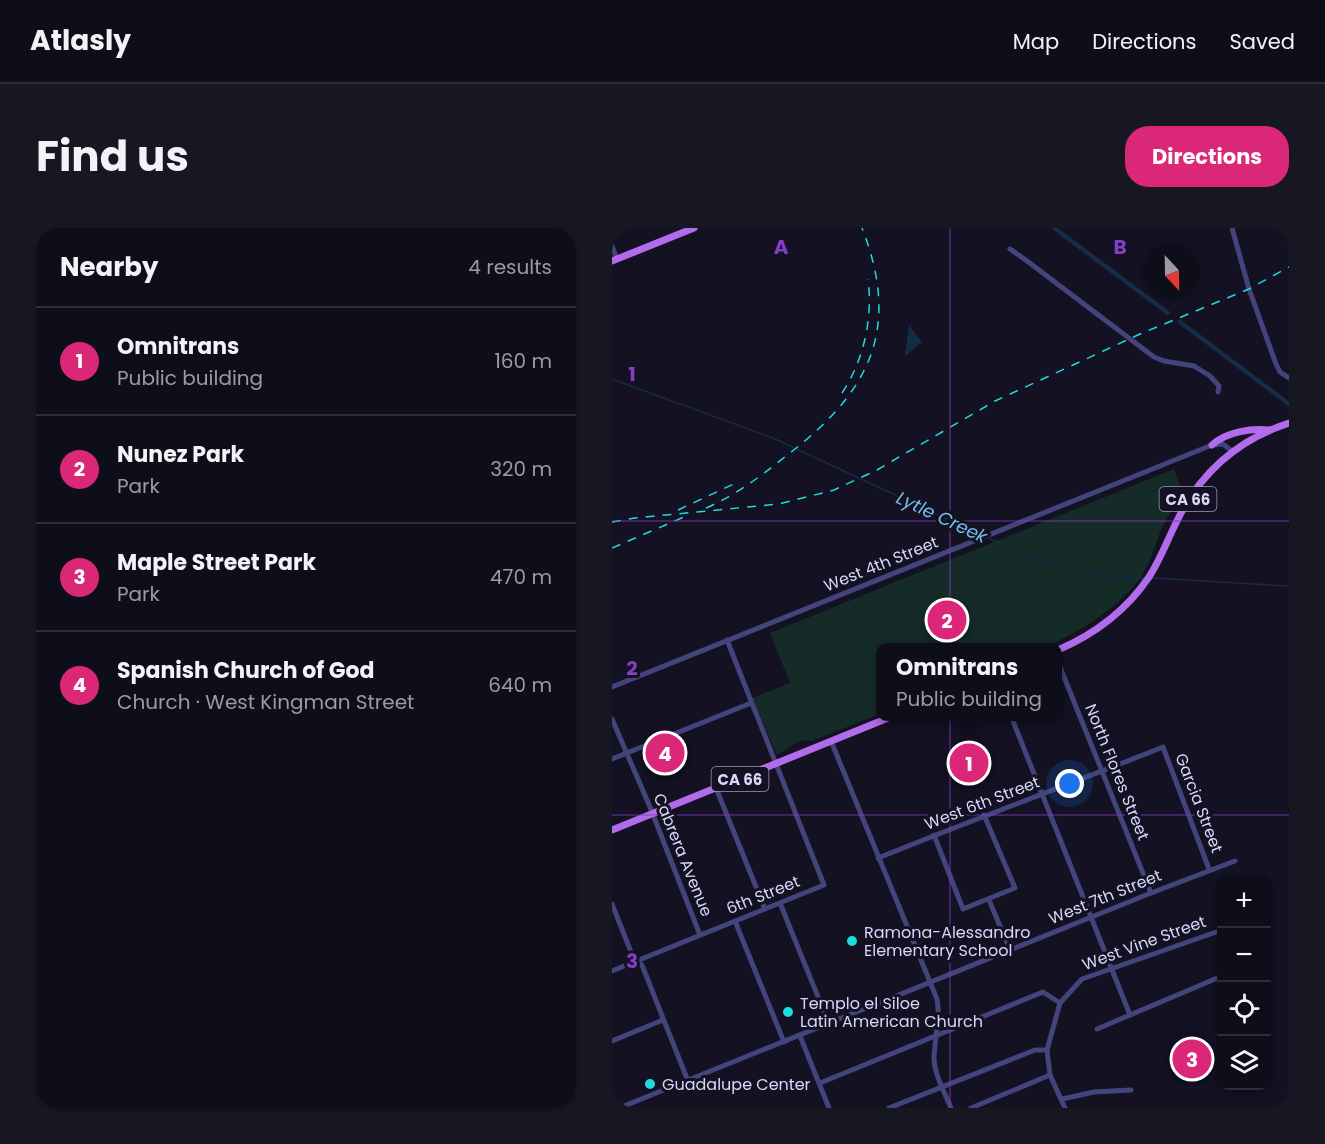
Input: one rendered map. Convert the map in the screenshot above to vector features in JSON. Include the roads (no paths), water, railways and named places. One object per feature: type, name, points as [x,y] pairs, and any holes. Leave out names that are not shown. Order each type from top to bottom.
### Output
[{"type":"main road","points":[[615,260],[694,228]]},
{"type":"main road","name":"CA 66","points":[[1062,648],[1102,626],[1138,592],[1160,558],[1195,489],[1218,463],[1232,451],[1269,430],[1289,423]]},
{"type":"main road","points":[[1212,445],[1219,439],[1237,433],[1256,429],[1269,430]]},
{"type":"main road","name":"CA 66","points":[[612,830],[883,721]]},
{"type":"street","points":[[1232,228],[1249,289],[1276,364],[1280,372],[1289,378]]},
{"type":"street","points":[[612,246],[615,260]]},
{"type":"street","points":[[1010,249],[1154,357],[1194,366],[1210,376],[1219,386],[1218,392]]},
{"type":"street","points":[[1212,445],[1223,444],[1232,451]]},
{"type":"street","name":"West 4th Street","points":[[612,687],[1212,445]]},
{"type":"street","points":[[727,640],[776,764]]},
{"type":"street","name":"North Flores Street","points":[[1062,672],[1151,893]]},
{"type":"street","points":[[612,759],[751,703]]},
{"type":"street","name":"Cabrera Avenue","points":[[612,719],[700,935]]},
{"type":"street","points":[[1013,721],[1130,1015]]},
{"type":"street","points":[[831,741],[937,999],[939,1010],[934,1061],[936,1072],[951,1108]]},
{"type":"street","name":"West 6th Street","points":[[878,858],[1163,747]]},
{"type":"street","name":"Garcia Street","points":[[1163,747],[1209,869]]},
{"type":"street","name":"6th Street","points":[[612,971],[824,885],[776,764]]},
{"type":"street","points":[[716,788],[765,909]]},
{"type":"street","points":[[934,836],[963,909],[989,900],[1016,888],[984,815]]},
{"type":"street","name":"West 7th Street","points":[[621,1108],[1209,869],[1235,861]]},
{"type":"street","points":[[989,900],[1010,950]]},
{"type":"street","points":[[780,903],[829,1024]]},
{"type":"street","points":[[612,904],[633,957],[642,965],[688,1081]]},
{"type":"street","name":"Cabrera Avenue","points":[[735,921],[784,1042]]},
{"type":"street","name":"West Vine Street","points":[[1060,1003],[1082,979],[1217,931]]},
{"type":"street","points":[[1097,1029],[1217,978]]},
{"type":"street","points":[[820,1083],[1043,992],[1060,1003],[1047,1050],[1050,1075],[1065,1108]]},
{"type":"street","points":[[612,1041],[663,1020]]},
{"type":"street","points":[[800,1036],[829,1108]]},
{"type":"street","points":[[889,1108],[1035,1050],[1047,1050]]},
{"type":"street","points":[[970,1108],[1050,1075]]},
{"type":"street","points":[[1062,1099],[1094,1092],[1131,1090]]},
{"type":"water","points":[[909,325],[922,342],[905,356]]},
{"type":"waterway","name":"Lytle Creek","points":[[1054,228],[1168,313]]},
{"type":"waterway","name":"Lytle Creek","points":[[1180,322],[1289,404]]},
{"type":"waterway","name":"Lytle Creek","points":[[612,379],[773,438],[983,536]]},
{"type":"waterway","name":"Lytle Creek","points":[[988,538],[1031,558],[1106,576],[1144,578]]},
{"type":"waterway","name":"Lytle Creek","points":[[1152,578],[1289,586]]},
{"type":"railway","points":[[706,508],[748,485],[815,432],[839,408],[857,383],[870,357],[877,328],[879,298],[874,264],[862,228]]},
{"type":"railway","points":[[612,522],[779,504],[834,490],[877,470],[995,401],[1140,334],[1249,289],[1289,267]]},
{"type":"railway","points":[[842,393],[856,367],[865,338],[869,309],[868,279]]},
{"type":"railway","points":[[678,510],[738,482]]},
{"type":"railway","points":[[612,548],[684,517]]},
{"type":"place","name":"Nunez Park","points":[[947,620]]},
{"type":"place","name":"Spanish Church of God","points":[[665,753]]},
{"type":"place","name":"Omnitrans","points":[[969,763]]},
{"type":"place","name":"Ramona-Alessandro Elementary School","points":[[852,941]]},
{"type":"place","name":"Templo el Siloe Latin American Church","points":[[788,1012]]},
{"type":"place","name":"Maple Street Park","points":[[1192,1059]]},
{"type":"place","name":"Guadalupe Center","points":[[650,1084]]}]
